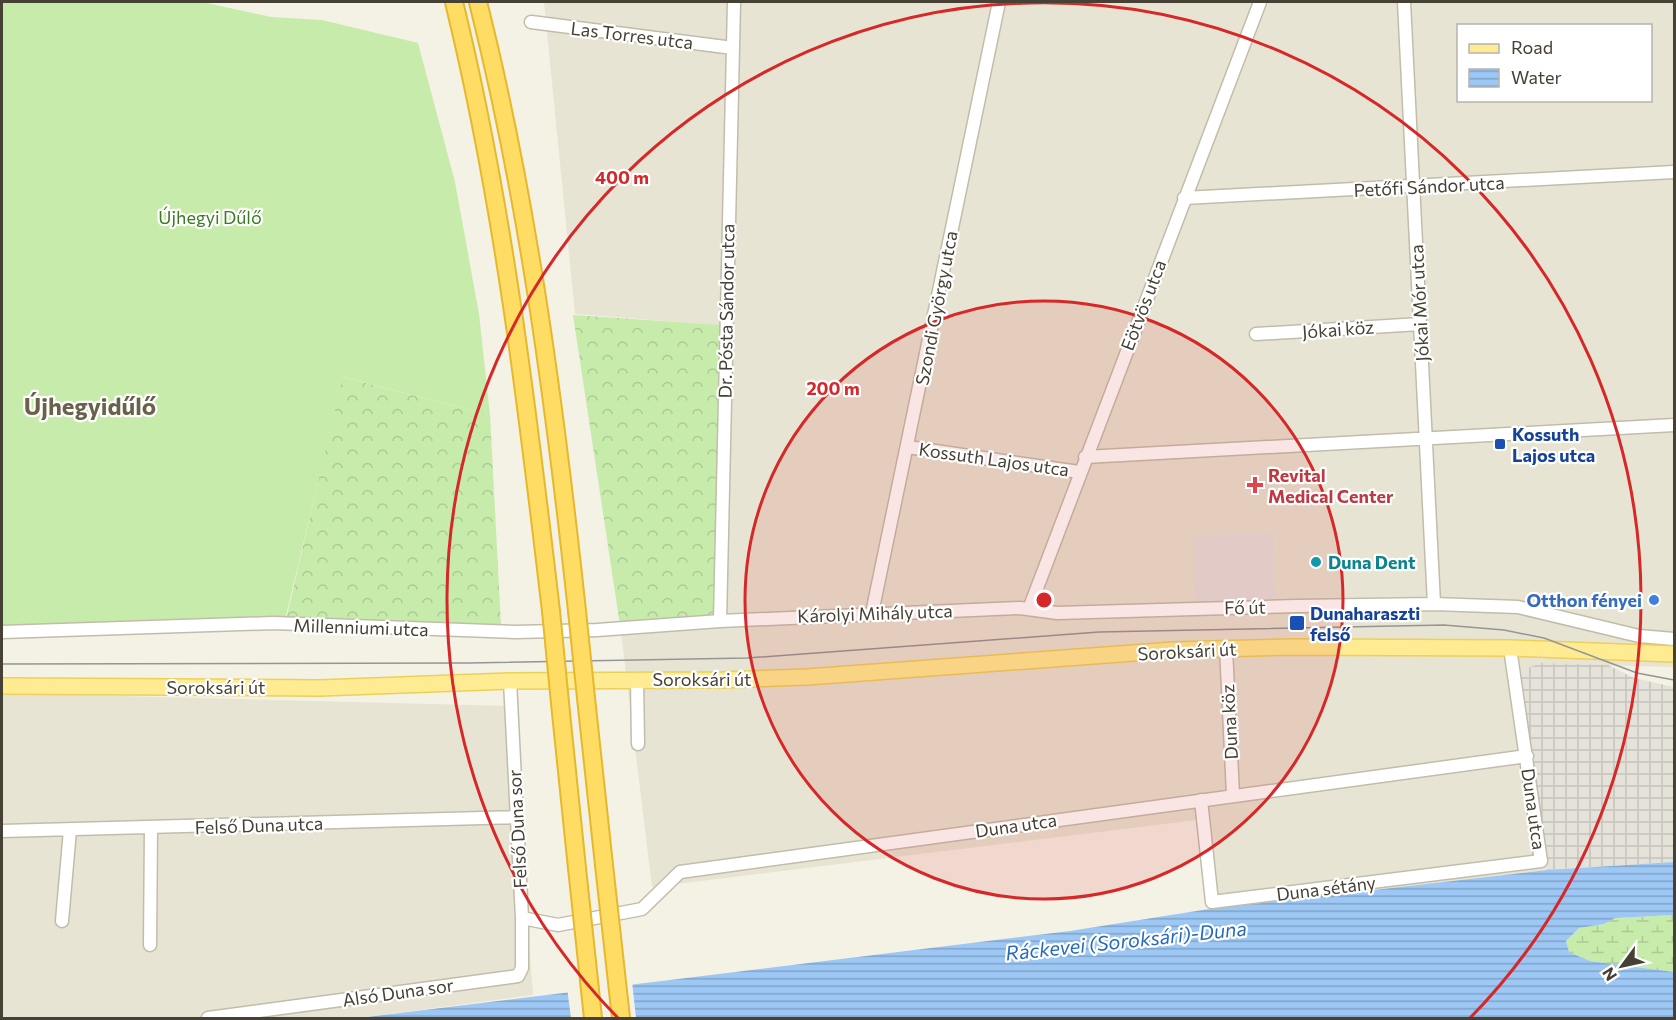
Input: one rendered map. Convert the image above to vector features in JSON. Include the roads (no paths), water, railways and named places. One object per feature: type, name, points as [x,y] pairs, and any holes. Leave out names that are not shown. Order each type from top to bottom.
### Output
[{"type":"highway","points":[[454,2],[501,234],[526,404],[551,611],[593,1018]]},
{"type":"highway","points":[[478,2],[524,227],[563,486],[621,1018]]},
{"type":"main road","name":"Soroksári út","points":[[2,686],[320,688],[510,681],[722,680],[807,677],[1226,648],[1402,648]]},
{"type":"main road","points":[[1402,648],[1510,648],[1674,654]]},
{"type":"main road","points":[[1402,648],[1545,658],[1674,661]]},
{"type":"street","name":"Dr. Pósta Sándor utca","points":[[720,621],[734,2]]},
{"type":"street","name":"Szondi György utca","points":[[872,613],[999,2]]},
{"type":"street","name":"Eötvös utca","points":[[1029,609],[1079,472],[1260,2]]},
{"type":"street","name":"Jókai Mór utca","points":[[1404,2],[1434,604]]},
{"type":"street","name":"Las Torres utca","points":[[531,22],[733,48]]},
{"type":"street","name":"Petőfi Sándor utca","points":[[1184,198],[1674,172]]},
{"type":"street","name":"Jókai köz","points":[[1256,334],[1420,324]]},
{"type":"street","name":"Kossuth Lajos utca","points":[[1085,457],[1426,441],[1674,425]]},
{"type":"street","name":"Kossuth Lajos utca","points":[[908,447],[1079,472]]},
{"type":"street","name":"Fő út","points":[[1029,609],[1057,613],[1210,607],[1434,604],[1518,608],[1639,636],[1674,639]]},
{"type":"street","name":"Károlyi Mihály utca","points":[[720,621],[872,613],[1029,609]]},
{"type":"street","name":"Millenniumi utca","points":[[2,632],[273,623],[515,632],[597,630],[720,621]]},
{"type":"street","name":"Duna köz","points":[[1226,648],[1233,795]]},
{"type":"street","name":"Duna utca","points":[[1511,655],[1542,861]]},
{"type":"street","points":[[637,680],[638,744]]},
{"type":"street","name":"Felső Duna sor","points":[[510,681],[522,918],[522,968],[518,976]]},
{"type":"street","name":"Duna utca","points":[[522,918],[558,925],[642,909],[680,872],[1527,756]]},
{"type":"street","name":"Duna sétány","points":[[1201,800],[1212,902],[1542,861]]},
{"type":"street","name":"Felső Duna utca","points":[[2,831],[516,817]]},
{"type":"street","points":[[150,945],[151,828]]},
{"type":"street","points":[[62,921],[69,830]]},
{"type":"street","name":"Alsó Duna sor","points":[[208,1018],[518,976]]},
{"type":"water","name":"Ráckevei (Soroksári)-Duna","points":[[1674,862],[1674,915],[1615,918],[1604,924],[1579,928],[1566,941],[1569,952],[1590,961],[1674,972],[1674,1018],[359,1018],[1070,931],[1209,909],[1547,870]]},
{"type":"tram line","points":[[2,664],[468,663],[747,658],[1099,632],[1444,625],[1504,630],[1544,638],[1637,673],[1674,680]]},
{"type":"place","name":"Kossuth Lajos utca","points":[[1500,444]]},
{"type":"place","name":"Revital Medical Center","points":[[1255,485]]},
{"type":"place","name":"Duna Dent","points":[[1316,562]]},
{"type":"place","name":"Otthon fényei","points":[[1654,600]]},
{"type":"place","name":"Dunaharaszti felső","points":[[1297,623]]},
{"type":"district","name":"Újhegyidűlő","points":[[90,405]]},
{"type":"park label","name":"Újhegyi Dűlő","points":[[210,217]]}]
